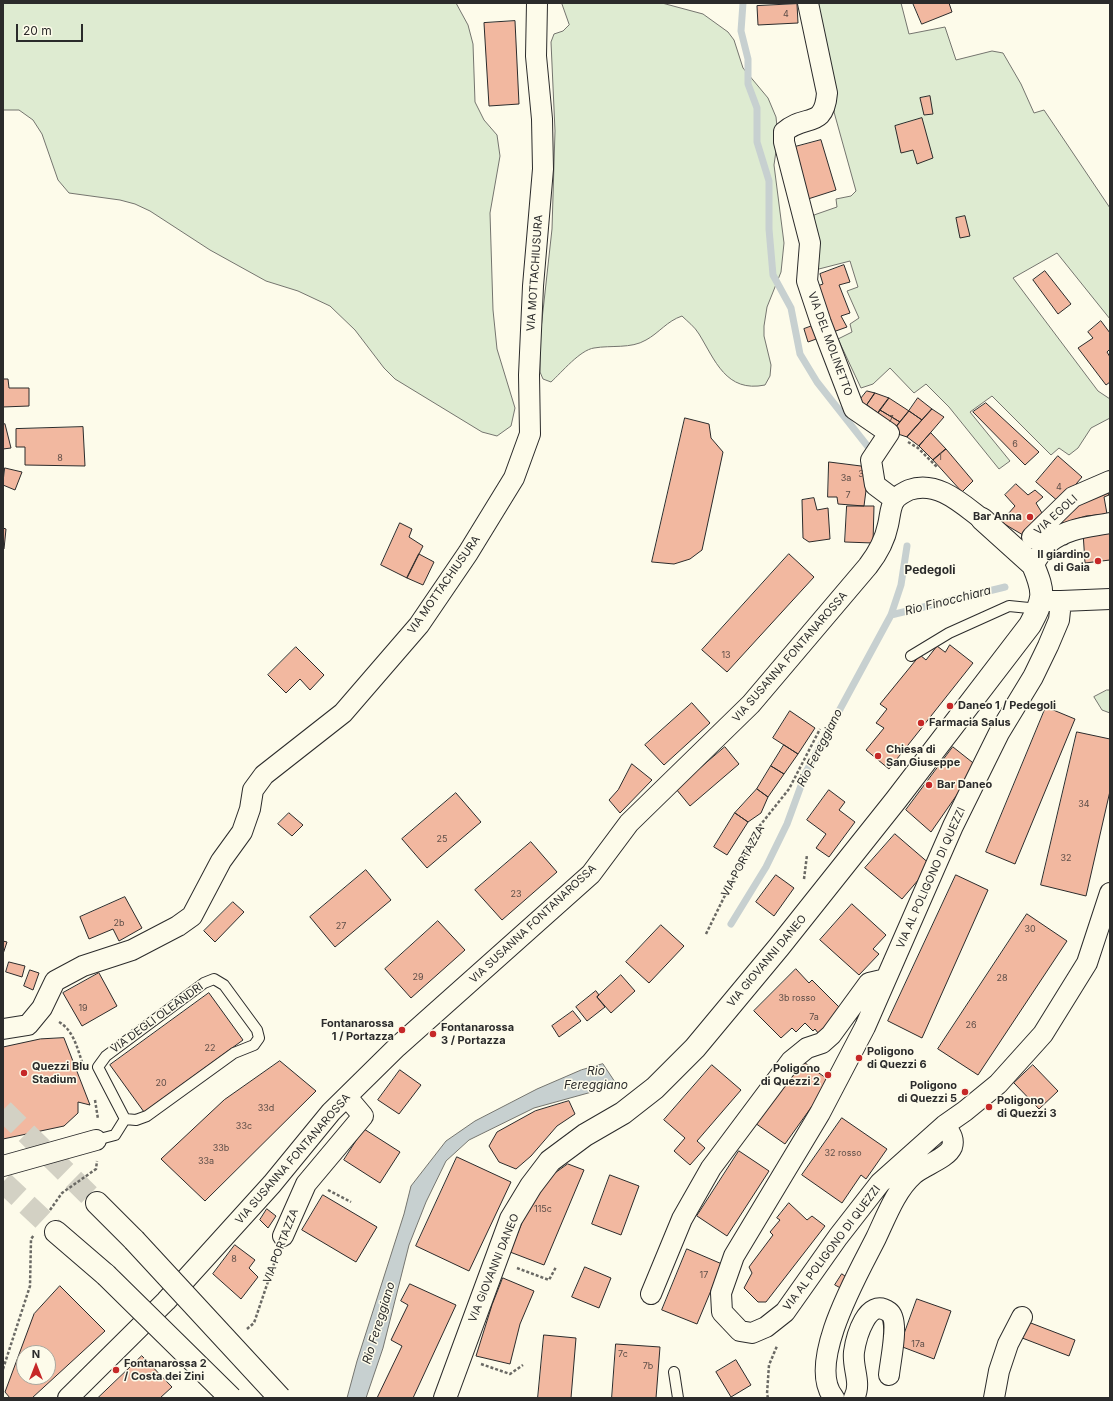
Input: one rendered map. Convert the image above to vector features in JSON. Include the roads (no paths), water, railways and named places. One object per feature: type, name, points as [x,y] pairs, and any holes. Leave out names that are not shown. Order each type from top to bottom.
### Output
[{"type":"main road","points":[[982,519],[1033,565],[1047,604]]},
{"type":"main road","name":"VIA GIOVANNI DANEO","points":[[445,1398],[511,1219],[531,1186],[550,1160],[585,1134],[630,1108],[654,1088],[695,1048],[779,947],[896,800],[1047,604]]},
{"type":"main road","points":[[97,1203],[134,1240],[280,1398]]},
{"type":"main road","points":[[47,1225],[106,1275],[231,1398]]},
{"type":"street","name":"VIA MOTTACHIUSURA","points":[[3,1029],[28,1025],[42,1008],[55,981],[83,966],[132,950],[178,926],[192,916],[221,861],[242,832],[250,809],[253,790],[260,780],[264,775],[343,713],[419,625],[468,553],[514,478],[530,434],[529,375],[533,286],[543,169],[542,119],[536,56],[537,3]]},
{"type":"street","name":"VIA DEL MOLINETTO","points":[[808,3],[827,93],[826,106],[823,114],[816,118],[792,125],[784,132],[784,142],[810,243],[807,281],[854,409],[890,433],[871,460],[875,485],[894,500]]},
{"type":"street","name":"VIA EGOLI","points":[[1062,534],[1053,534],[1034,539],[1032,537],[1073,497],[1110,481]]},
{"type":"street","points":[[894,500],[909,490],[916,488],[931,488],[949,494],[982,519]]},
{"type":"street","name":"VIA SUSANNA FONTANAROSSA","points":[[68,1398],[166,1301],[272,1184],[331,1112],[403,1042],[591,874],[629,823],[751,704],[868,566],[878,552],[884,538],[894,500]]},
{"type":"street","points":[[1033,565],[1049,543],[1062,534],[1074,530],[1110,523]]},
{"type":"street","points":[[1047,604],[1110,600]]},
{"type":"street","name":"VIA AL POLIGONO DI QUEZZI","points":[[1047,604],[1059,620],[1048,646],[1033,677],[999,733],[963,804],[929,878],[865,1027],[820,1113],[734,1256],[721,1293],[722,1312],[740,1331],[752,1333],[766,1327],[785,1312],[838,1237],[880,1183],[945,1125],[998,1084],[1043,1034],[1087,963],[1110,893]]},
{"type":"street","points":[[650,1294],[682,1219],[711,1168],[791,1061],[807,1048],[822,1043],[831,1035],[869,983],[886,979]]},
{"type":"street","name":"VIA PORTAZZA","points":[[283,1236],[306,1184],[363,1116],[347,1097]]},
{"type":"street","points":[[834,1398],[826,1386],[826,1365],[832,1333],[846,1297],[900,1192],[913,1175],[947,1153],[952,1147],[953,1138],[945,1125]]},
{"type":"street","points":[[3,1166],[97,1141]]},
{"type":"street","points":[[854,1398],[858,1382],[854,1353],[865,1317],[872,1310],[878,1308],[888,1311],[892,1315],[895,1323],[889,1375]]},
{"type":"street","points":[[994,1398],[999,1371],[1008,1344],[1022,1317]]},
{"type":"lane","points":[[911,656],[949,633],[1009,606],[1047,604]]},
{"type":"lane","name":"VIA DEGLI OLEANDRI","points":[[214,980],[224,985],[257,1030],[259,1038],[254,1044],[234,1054],[147,1116],[136,1120],[125,1118],[98,1067],[106,1056],[204,983],[214,980]]},
{"type":"lane","points":[[97,1141],[115,1135],[125,1118]]},
{"type":"lane","points":[[674,1372],[678,1398]]},
{"type":"water","name":"Rio Fereggiano","points":[[603,1064],[617,1085],[534,1108],[469,1140],[446,1161],[426,1202],[409,1245],[383,1348],[366,1398],[347,1398],[357,1361],[404,1214],[411,1186],[446,1141],[475,1121],[537,1089],[581,1070]]},
{"type":"waterway","points":[[743,3],[741,31],[748,59],[748,84],[757,108],[757,142],[769,181],[769,229],[773,275],[791,308],[800,354],[817,382],[869,448]]},
{"type":"waterway","name":"Rio Fereggiano","points":[[731,924],[766,867],[787,824],[806,772],[891,615],[901,585],[907,546]]},
{"type":"waterway","name":"Rio Finocchiara","points":[[891,615],[1005,587]]},
{"type":"tunnel","points":[[3,1110],[97,1203]]},
{"type":"tunnel","points":[[3,1182],[56,1232]]},
{"type":"place","name":"Bar Anna","points":[[1030,517]]},
{"type":"place","name":"Il giardino di Gaia","points":[[1098,561]]},
{"type":"place","name":"Daneo 1 / Pedegoli","points":[[950,706]]},
{"type":"place","name":"Farmacia Salus","points":[[921,723]]},
{"type":"place","name":"Chiesa di San Giuseppe","points":[[878,756]]},
{"type":"place","name":"Bar Daneo","points":[[929,785]]},
{"type":"place","name":"Fontanarossa 1 / Portazza","points":[[402,1030]]},
{"type":"place","name":"Fontanarossa 3 / Portazza","points":[[433,1034]]},
{"type":"place","name":"Poligono di Quezzi 6","points":[[859,1058]]},
{"type":"place","name":"Quezzi Blu Stadium","points":[[24,1073]]},
{"type":"place","name":"Poligono di Quezzi 2","points":[[828,1075]]},
{"type":"place","name":"Poligono di Quezzi 5","points":[[965,1092]]},
{"type":"place","name":"Poligono di Quezzi 3","points":[[989,1107]]},
{"type":"place","name":"Fontanarossa 2 / Costa dei Zini","points":[[116,1370]]},
{"type":"district","name":"Pedegoli","points":[[930,570]]}]
